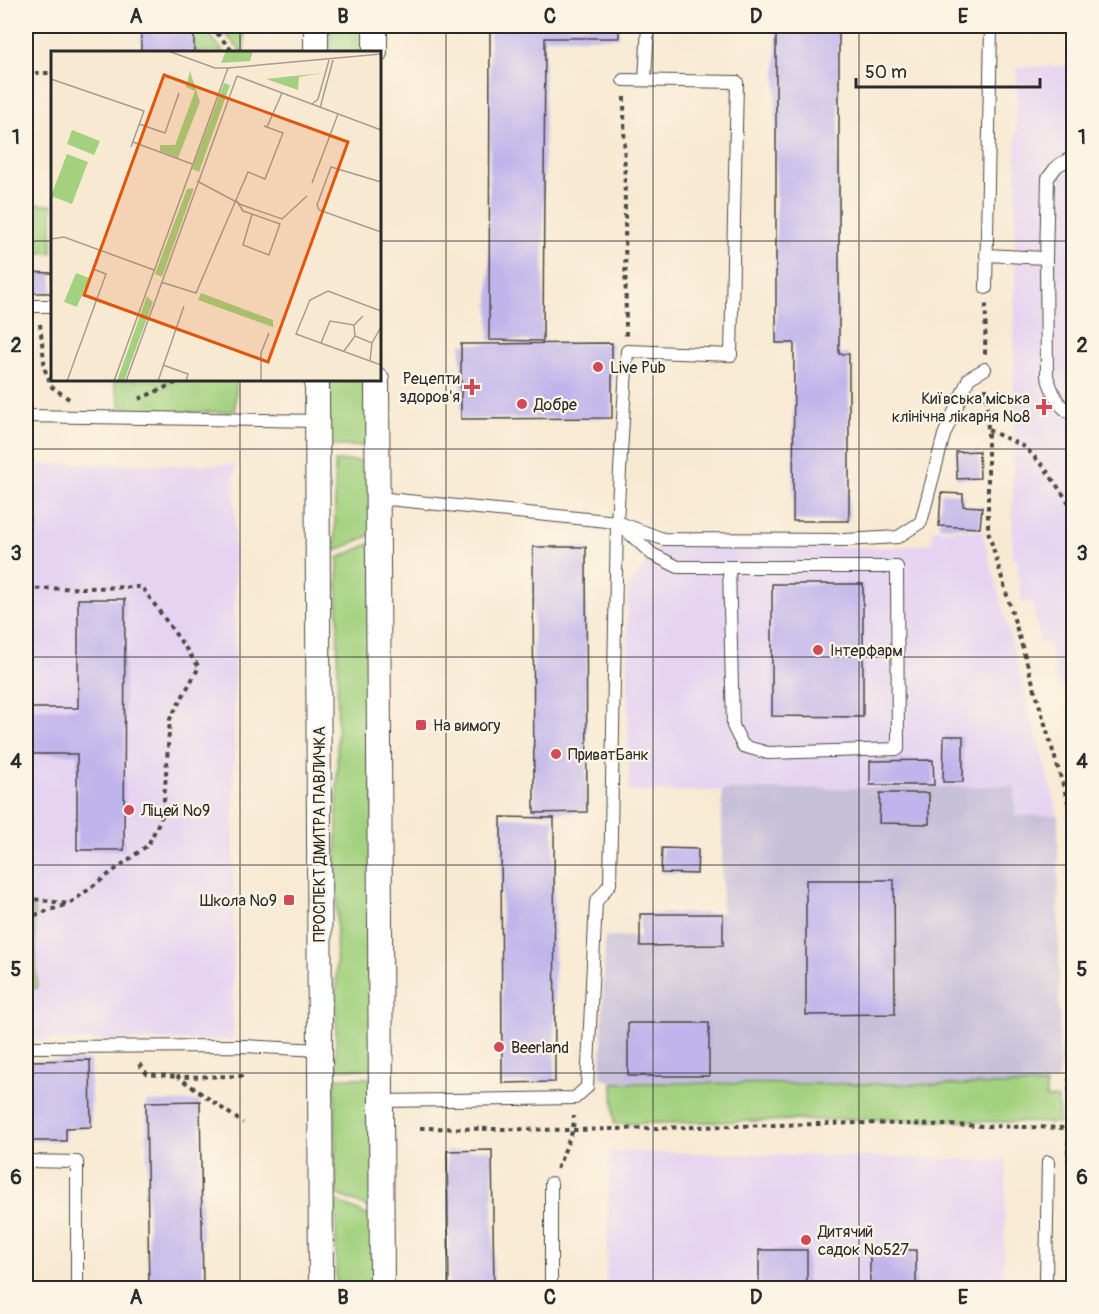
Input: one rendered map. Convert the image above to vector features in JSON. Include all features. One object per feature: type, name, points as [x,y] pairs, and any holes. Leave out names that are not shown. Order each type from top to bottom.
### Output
[{"type":"street","points":[[316,26],[316,51]]},
{"type":"street","points":[[375,26],[375,51]]},
{"type":"street","name":"ПРОСПЕКТ ДМИТРА ПАВЛИЧКА","points":[[317,381],[321,1288]]},
{"type":"street","points":[[377,381],[382,1288]]},
{"type":"lane","points":[[645,80],[648,26]]},
{"type":"lane","points":[[986,288],[991,26]]},
{"type":"lane","points":[[382,1101],[575,1098],[587,1087],[596,902],[610,884],[616,522],[627,351],[731,355],[737,82],[623,80]]},
{"type":"lane","points":[[1074,156],[1057,166],[1048,178],[1046,258],[1047,376],[1062,410],[1074,415]]},
{"type":"lane","points":[[986,255],[1046,258]]},
{"type":"lane","points":[[32,306],[51,306]]},
{"type":"lane","points":[[378,498],[616,522],[663,539],[845,540],[898,537],[921,522],[944,435],[969,378],[985,369]]},
{"type":"lane","points":[[26,416],[317,421]]},
{"type":"lane","points":[[616,522],[652,554],[678,567],[729,567],[897,567],[898,749],[768,753],[744,746],[733,726],[729,567]]},
{"type":"lane","points":[[26,1047],[244,1046],[320,1050]]},
{"type":"lane","points":[[26,1161],[77,1162],[77,1288]]},
{"type":"lane","points":[[1048,1162],[1046,1281],[1049,1288]]},
{"type":"lane","points":[[551,1183],[551,1288]]},
{"type":"path","points":[[211,26],[231,51]]},
{"type":"path","points":[[26,73],[51,73]]},
{"type":"path","points":[[623,80],[627,351]]},
{"type":"path","points":[[986,288],[988,531],[1073,819],[1071,1128],[1068,1161],[1048,1162]]},
{"type":"path","points":[[32,306],[45,370],[52,387],[97,417],[180,381]]},
{"type":"path","points":[[988,430],[1025,447],[1044,467],[1074,510]]},
{"type":"path","points":[[26,918],[69,904],[148,845],[163,814],[170,719],[199,667],[142,587],[27,589],[30,452]]},
{"type":"path","points":[[26,898],[69,904]]},
{"type":"path","points":[[243,1076],[178,1077],[243,1123]]},
{"type":"path","points":[[420,1128],[573,1130],[860,1123],[1071,1128]]},
{"type":"path","points":[[551,1183],[573,1130]]},
{"type":"shaded area","name":"Київська міська клінічна лікарня №8","points":[[1073,66],[1073,738],[1066,688],[1058,688],[1049,643],[1040,643],[1032,601],[1022,603],[1017,560],[1012,558],[1017,67]]},
{"type":"shaded area","name":"Ліцей №9","points":[[26,464],[235,465],[233,1040],[26,1040]]},
{"type":"shaded area","points":[[932,529],[982,531],[1058,815],[1015,816],[1015,786],[629,792],[627,589],[660,545],[889,548],[932,543]]},
{"type":"shaded area","points":[[1015,786],[1015,816],[1058,815],[1060,1076],[1058,1076],[1058,1082],[1046,1082],[1046,1085],[613,1083],[601,1077],[605,936],[640,937],[640,914],[722,913],[722,790]]},
{"type":"shaded area","name":"Дитячий садок №527","points":[[610,1151],[1006,1160],[1003,1288],[606,1288]]},
{"type":"green space","points":[[194,26],[202,26],[223,51],[194,51]]},
{"type":"green space","points":[[219,26],[244,26],[244,51],[240,51]]},
{"type":"green space","points":[[330,26],[369,26],[369,51],[330,51]]},
{"type":"green space","points":[[26,204],[51,205],[51,253],[26,252]]},
{"type":"green space","points":[[113,381],[236,381],[235,412],[123,413]]},
{"type":"green space","points":[[329,381],[371,381],[371,446],[329,446]]},
{"type":"green space","points":[[335,461],[377,461],[375,533],[335,551]]},
{"type":"green space","points":[[374,542],[374,1069],[336,1069],[338,558]]},
{"type":"green space","points":[[26,909],[34,909],[37,988],[26,988]]},
{"type":"green space","points":[[335,1078],[375,1078],[375,1210],[336,1194]]},
{"type":"green space","points":[[613,1083],[1046,1085],[1046,1098],[1058,1098],[1059,1123],[860,1119],[614,1124]]},
{"type":"green space","points":[[336,1201],[376,1219],[375,1288],[336,1288]]},
{"type":"building","points":[[141,26],[194,26],[194,51],[141,51]]},
{"type":"building","points":[[490,26],[619,26],[619,38],[545,38],[543,341],[489,340]]},
{"type":"building","points":[[776,26],[839,26],[839,354],[849,354],[849,521],[793,521],[794,343],[776,343]]},
{"type":"building","points":[[26,272],[51,273],[51,293],[26,293]]},
{"type":"building","points":[[612,343],[612,418],[461,419],[461,344]]},
{"type":"building","points":[[979,451],[980,478],[957,479],[956,452]]},
{"type":"building","points":[[941,493],[963,494],[963,506],[982,507],[980,528],[939,526]]},
{"type":"building","points":[[533,547],[586,547],[587,812],[534,813]]},
{"type":"building","name":"Інтерфарм","points":[[772,584],[863,584],[863,717],[772,716]]},
{"type":"building","points":[[78,599],[125,599],[124,850],[77,850],[77,754],[26,754],[26,708],[78,708]]},
{"type":"building","points":[[944,736],[963,736],[963,782],[943,782]]},
{"type":"building","points":[[933,760],[934,785],[870,785],[870,761]]},
{"type":"building","points":[[880,793],[929,793],[929,824],[879,823]]},
{"type":"building","points":[[501,817],[554,818],[555,1082],[502,1083]]},
{"type":"building","points":[[662,848],[698,849],[697,874],[661,873]]},
{"type":"building","points":[[806,880],[894,880],[895,1014],[806,1015]]},
{"type":"building","points":[[640,914],[723,914],[723,945],[640,946]]},
{"type":"building","points":[[628,1023],[709,1023],[709,1076],[628,1076]]},
{"type":"building","points":[[90,1060],[91,1127],[66,1128],[66,1141],[26,1141],[26,1061]]},
{"type":"building","points":[[200,1101],[203,1288],[149,1288],[146,1102]]},
{"type":"building","points":[[492,1150],[494,1288],[449,1288],[447,1151]]},
{"type":"building","points":[[759,1250],[807,1250],[807,1288],[759,1288]]},
{"type":"building","points":[[870,1250],[916,1250],[916,1288],[870,1288]]},
{"type":"place","name":"Live Pub","points":[[598,367]]},
{"type":"place","name":"Рецепти здоров'я","points":[[472,387]]},
{"type":"place","name":"Добре","points":[[522,404]]},
{"type":"place","name":"Київська міська клінічна лікарня №8","points":[[1044,407]]},
{"type":"place","name":"Інтерфарм","points":[[818,650]]},
{"type":"place","name":"На вимогу","points":[[421,725]]},
{"type":"place","name":"ПриватБанк","points":[[556,754]]},
{"type":"place","name":"Ліцей №9","points":[[129,810]]},
{"type":"place","name":"Школа №9","points":[[289,900]]},
{"type":"place","name":"Beerland","points":[[499,1047]]},
{"type":"place","name":"Дитячий садок №527","points":[[806,1240]]}]
